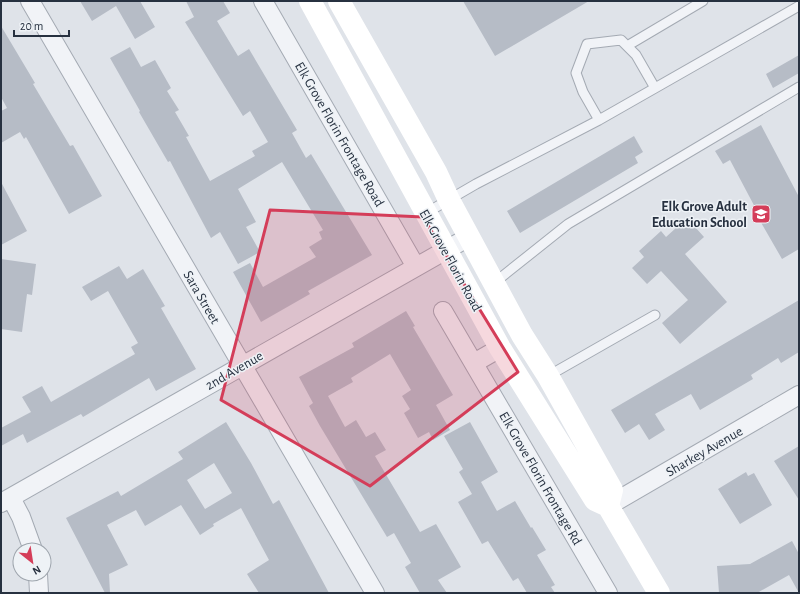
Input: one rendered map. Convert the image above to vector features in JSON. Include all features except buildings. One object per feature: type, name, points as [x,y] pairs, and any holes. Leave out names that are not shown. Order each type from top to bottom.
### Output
[{"type":"main road","name":"Elk Grove Florin Road","points":[[310,1],[500,348],[596,500],[608,506],[659,593]]},
{"type":"main road","name":"Elk Grove Florin Road","points":[[339,1],[432,165],[449,200],[522,335],[548,376],[612,490],[608,506]]},
{"type":"street","name":"Sara Street","points":[[30,1],[375,593]]},
{"type":"street","name":"Elk Grove Florin Frontage Road","points":[[263,1],[416,267]]},
{"type":"street","name":"2nd Avenue","points":[[6,501],[242,365],[469,237]]},
{"type":"street","name":"Elk Grove Florin Frontage Rd","points":[[443,311],[608,593]]},
{"type":"street","points":[[474,364],[500,348]]},
{"type":"street","name":"Sharkey Avenue","points":[[608,506],[799,395]]},
{"type":"street","points":[[6,501],[24,524],[30,542]]},
{"type":"street","points":[[38,582],[39,593]]},
{"type":"lane","points":[[627,46],[703,1]]},
{"type":"lane","points":[[426,214],[449,200],[599,120],[799,6]]},
{"type":"lane","points":[[599,120],[583,92],[576,73],[588,44],[621,40],[636,54],[655,88]]},
{"type":"lane","points":[[494,283],[568,224],[799,87]]},
{"type":"lane","points":[[548,376],[655,315]]},
{"type":"highlighted area","points":[[270,210],[423,217],[518,372],[370,486],[221,400]]},
{"type":"place","name":"Elk Grove Adult Education School","points":[[761,214]]}]
